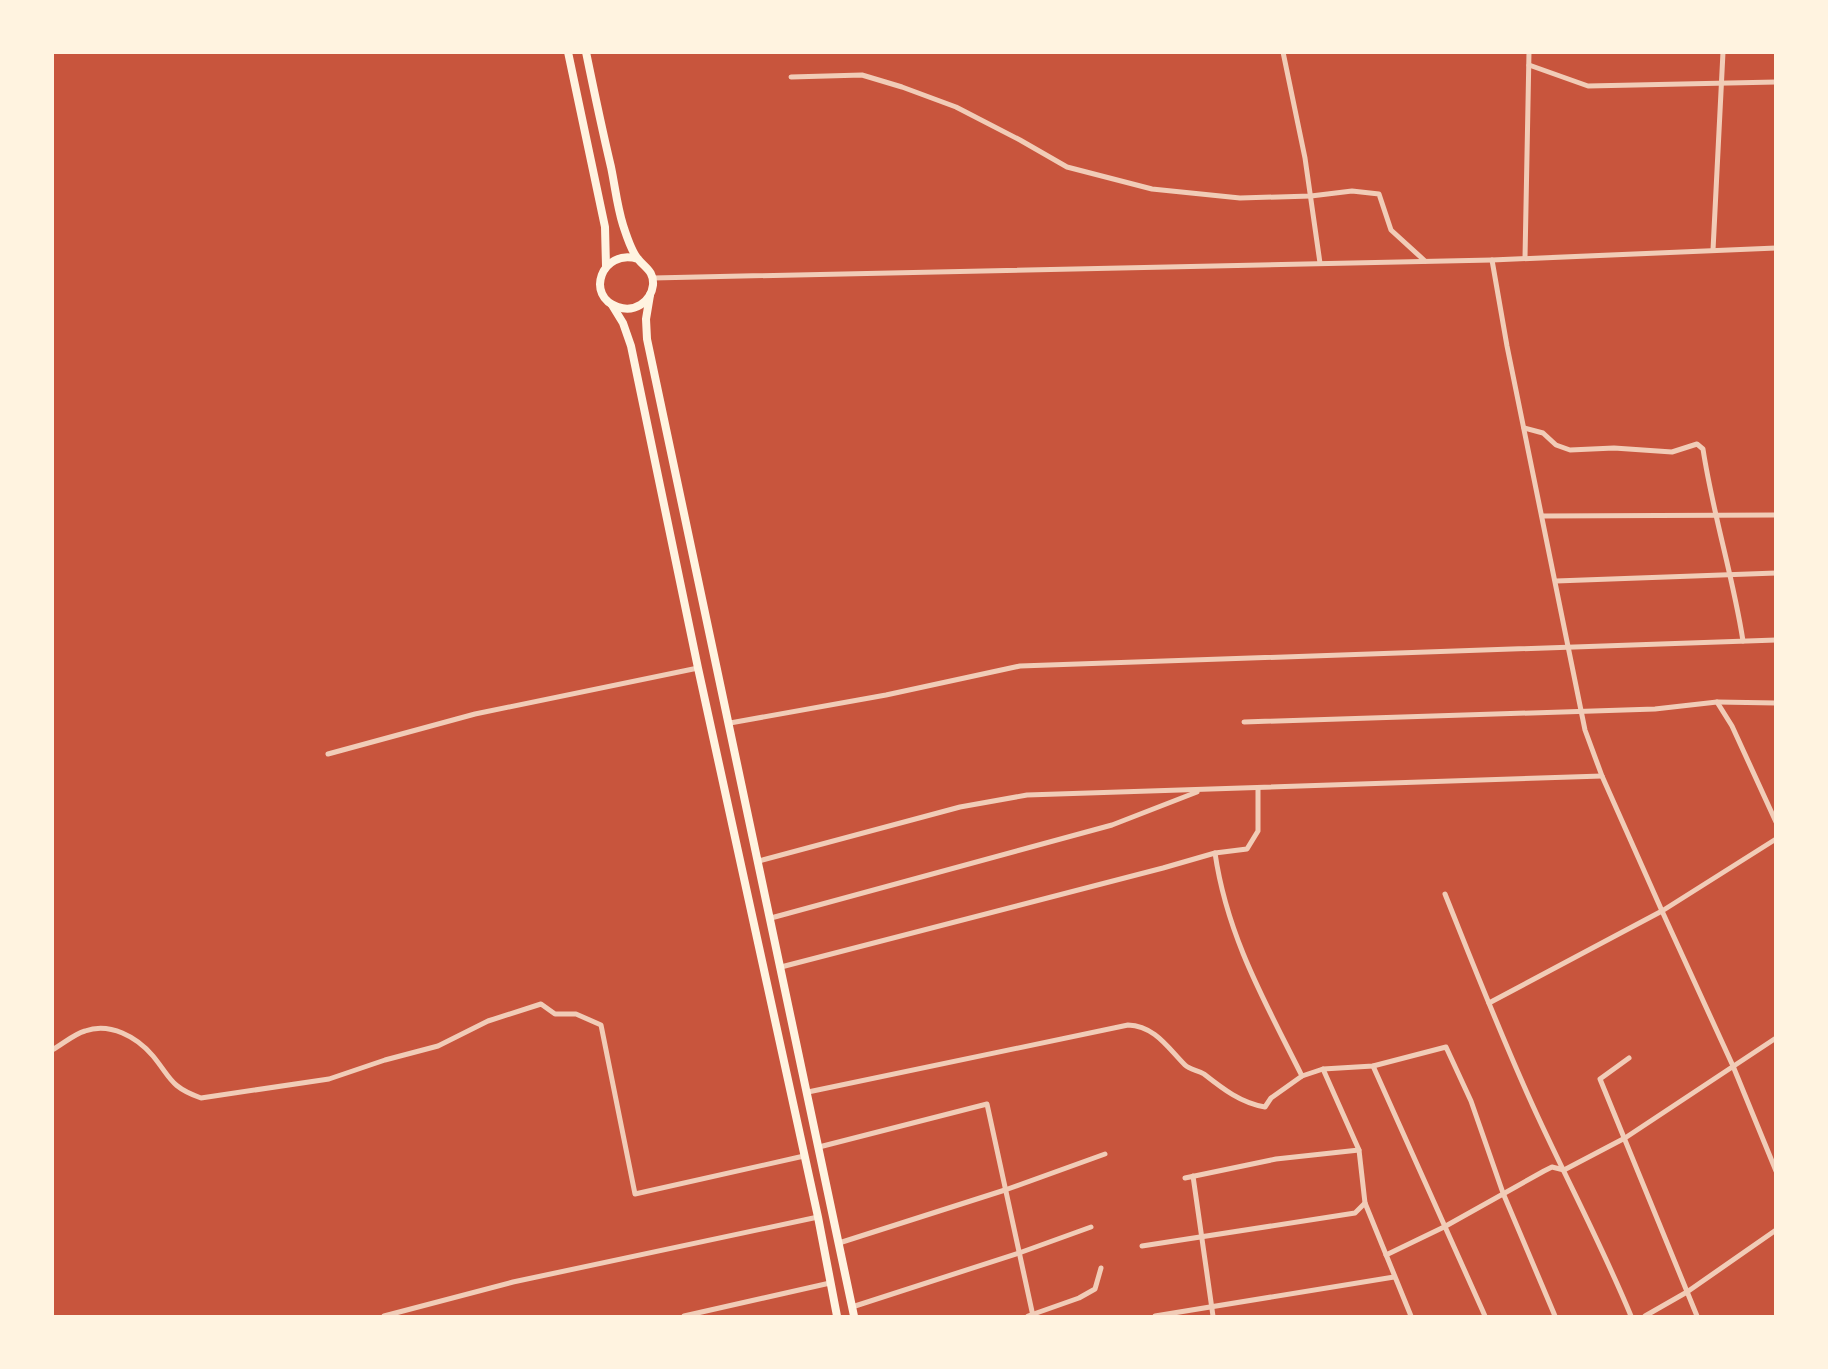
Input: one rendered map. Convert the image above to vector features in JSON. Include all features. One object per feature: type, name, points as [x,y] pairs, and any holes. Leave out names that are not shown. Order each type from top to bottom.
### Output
[{"type":"main road","points":[[568,52],[605,227],[606,266]]},
{"type":"main road","points":[[586,52],[623,225],[638,259],[653,278],[646,319],[647,339],[855,1317]]},
{"type":"main road","points":[[638,259],[621,257],[606,266],[602,273],[601,291],[623,323],[631,346],[838,1317]]},
{"type":"main road","points":[[612,305],[629,309],[638,307],[650,295]]},
{"type":"street","points":[[1283,52],[1311,196],[1320,263]]},
{"type":"street","points":[[1525,258],[1529,52]]},
{"type":"street","points":[[1713,250],[1723,52]]},
{"type":"street","points":[[1529,65],[1588,86],[1776,82]]},
{"type":"street","points":[[791,77],[862,75],[902,87],[956,107],[1067,167],[1152,190],[1240,198],[1311,196],[1352,191],[1379,194],[1391,230],[1425,261]]},
{"type":"street","points":[[653,278],[1492,260],[1776,248]]},
{"type":"street","points":[[1492,260],[1585,730],[1602,776],[1733,1066],[1776,1171]]},
{"type":"street","points":[[1524,428],[1544,433],[1563,449],[1570,450],[1614,448],[1672,452],[1697,444],[1703,449],[1714,516],[1736,597],[1743,641]]},
{"type":"street","points":[[1542,516],[1776,515]]},
{"type":"street","points":[[1556,581],[1729,577],[1776,573]]},
{"type":"street","points":[[730,723],[886,695],[1020,666],[1776,640]]},
{"type":"street","points":[[328,754],[475,714],[698,668]]},
{"type":"street","points":[[1717,702],[1732,726],[1776,822]]},
{"type":"street","points":[[1244,722],[1655,709],[1717,702],[1776,703]]},
{"type":"street","points":[[759,861],[960,807],[1027,794],[1602,776]]},
{"type":"street","points":[[781,967],[1163,869],[1215,853],[1247,849],[1258,831],[1258,788]]},
{"type":"street","points":[[771,918],[1112,825],[1203,790]]},
{"type":"street","points":[[1489,1003],[1662,911],[1776,839]]},
{"type":"street","points":[[1215,853],[1220,890],[1247,967],[1302,1076]]},
{"type":"street","points":[[1445,894],[1538,1117],[1585,1210],[1631,1317]]},
{"type":"street","points":[[52,1051],[83,1031],[101,1027],[127,1034],[152,1054],[168,1079],[184,1092],[201,1098],[329,1079],[438,1046],[488,1021],[541,1004],[555,1014],[576,1014],[601,1025],[635,1194],[804,1156]]},
{"type":"street","points":[[808,1092],[1128,1025],[1148,1029],[1176,1053],[1186,1067],[1202,1072],[1214,1084],[1231,1092],[1246,1104],[1265,1107],[1271,1098],[1302,1076],[1323,1069],[1373,1066],[1447,1047],[1471,1101],[1503,1193],[1555,1317]]},
{"type":"street","points":[[1386,1255],[1444,1227],[1548,1169],[1564,1170],[1625,1138],[1776,1038]]},
{"type":"street","points":[[1629,1058],[1600,1079],[1697,1317]]},
{"type":"street","points":[[1373,1066],[1485,1317]]},
{"type":"street","points":[[1323,1069],[1359,1150],[1365,1203],[1411,1317]]},
{"type":"street","points":[[819,1147],[987,1104],[1031,1316],[1095,1289],[1101,1268]]},
{"type":"street","points":[[1185,1178],[1276,1159],[1359,1150]]},
{"type":"street","points":[[839,1243],[1005,1190],[1105,1154]]},
{"type":"street","points":[[1193,1176],[1213,1317]]},
{"type":"street","points":[[1142,1246],[1355,1213],[1365,1203]]},
{"type":"street","points":[[384,1317],[513,1282],[818,1217]]},
{"type":"street","points":[[852,1307],[1019,1254],[1091,1227]]},
{"type":"street","points":[[1645,1317],[1687,1292],[1776,1230]]},
{"type":"street","points":[[1155,1317],[1394,1277]]},
{"type":"street","points":[[684,1317],[830,1283]]}]
